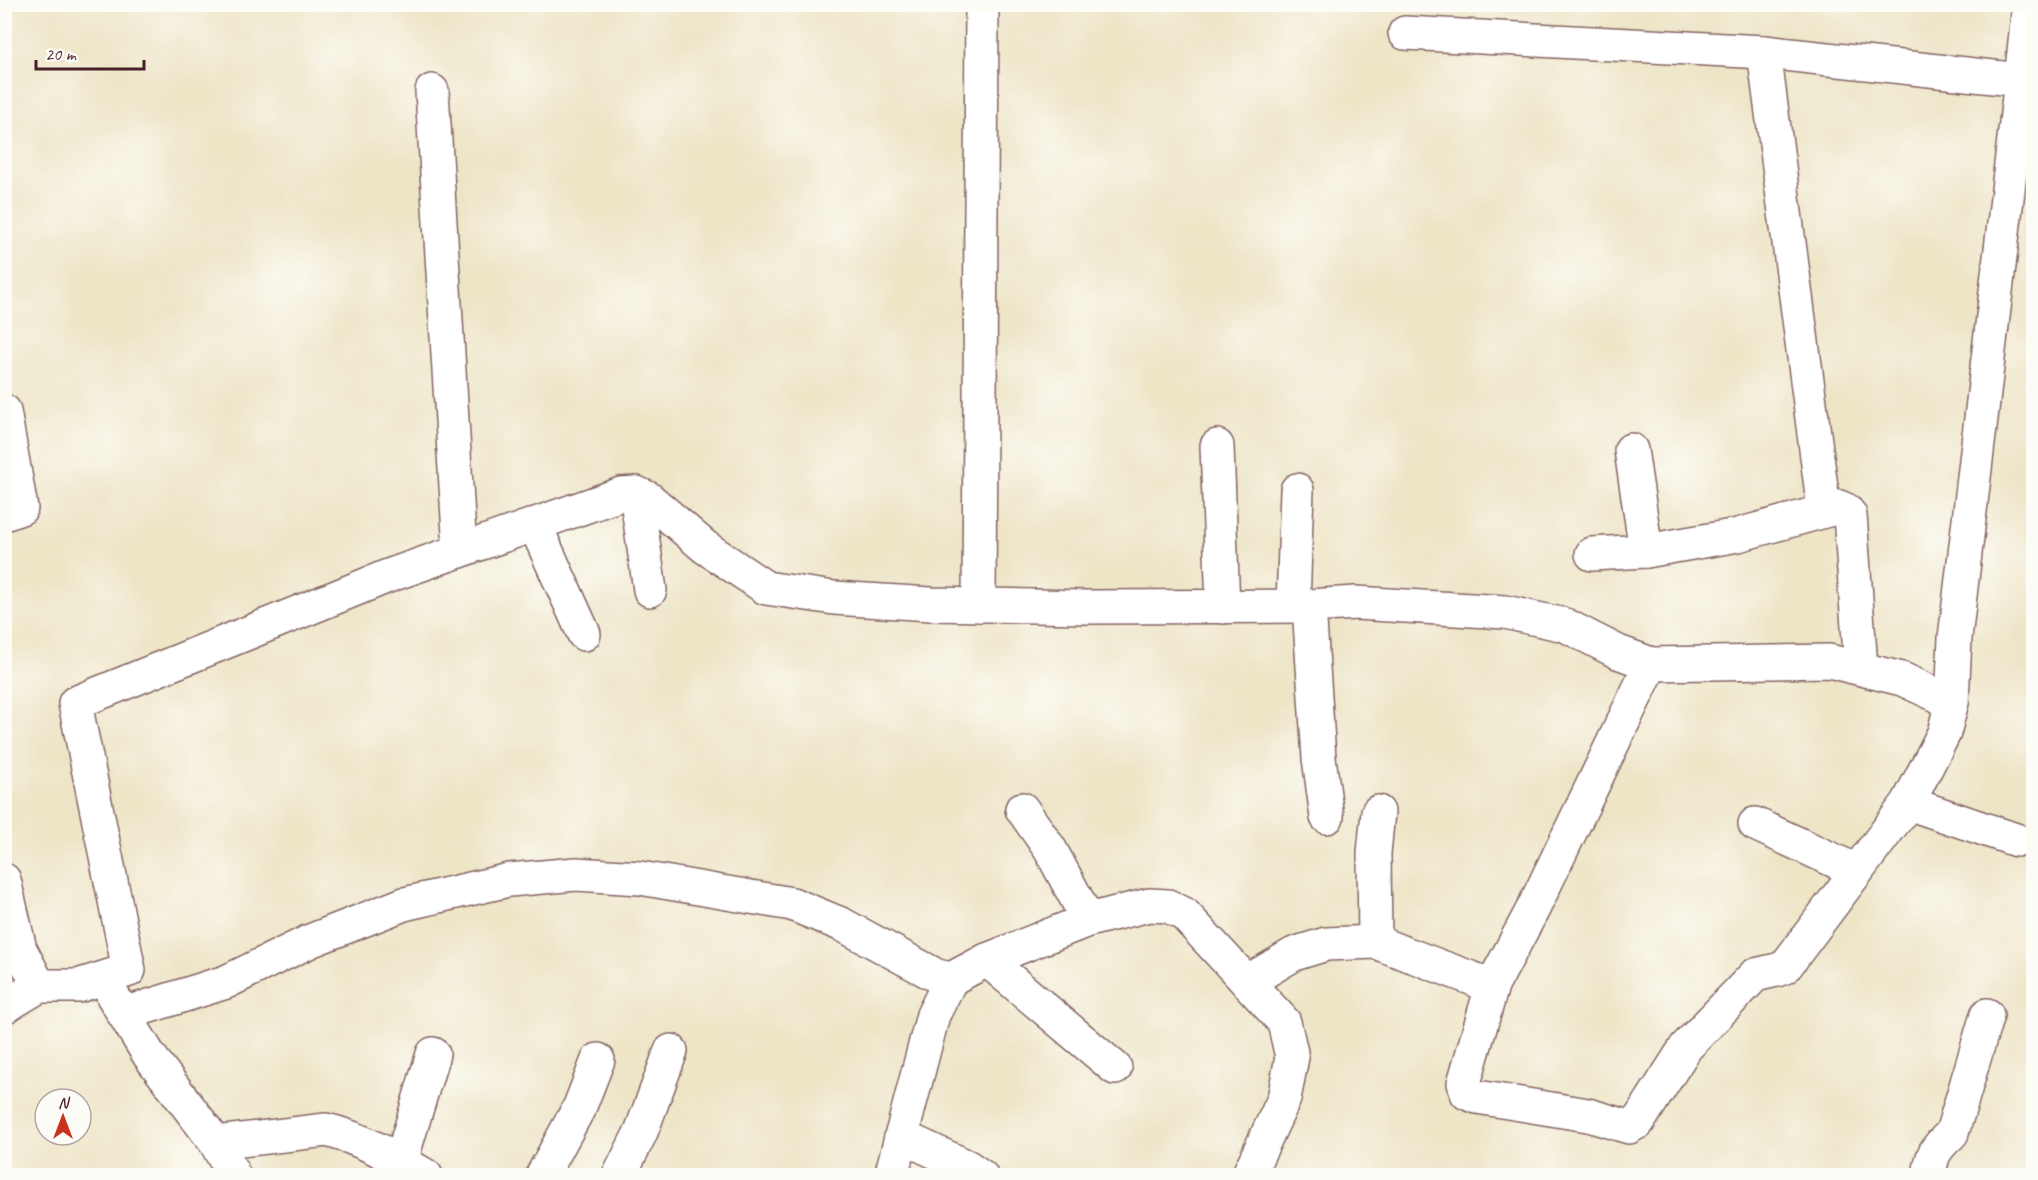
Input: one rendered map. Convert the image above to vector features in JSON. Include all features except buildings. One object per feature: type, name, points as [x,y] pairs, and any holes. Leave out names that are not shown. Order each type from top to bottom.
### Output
[{"type":"street","points":[[980,605],[982,4]]},
{"type":"street","points":[[1651,664],[1538,899],[1492,986],[1464,1083],[1467,1093],[1477,1097],[1588,1115],[1629,1127],[1638,1122],[1686,1047],[1755,975],[1785,967],[1908,803],[1944,733],[1952,702],[1955,638],[2027,83],[2029,4]]},
{"type":"street","points":[[1406,33],[1764,52],[2027,83]]},
{"type":"street","points":[[1764,52],[1824,510]]},
{"type":"street","points":[[432,91],[460,551]]},
{"type":"street","points":[[4,411],[21,508],[4,514]]},
{"type":"street","points":[[1217,446],[1223,607]]},
{"type":"street","points":[[1631,450],[1646,551]]},
{"type":"street","points":[[1297,490],[1301,605],[1327,817]]},
{"type":"street","points":[[636,493],[650,590]]},
{"type":"street","points":[[4,1007],[39,986],[78,986],[129,970],[75,703],[388,576],[621,494],[636,493],[648,498],[705,547],[766,588],[834,598],[980,605],[1085,608],[1356,603],[1505,612],[1565,625],[1618,652],[1651,664],[1829,661],[1902,678],[1952,702]]},
{"type":"street","points":[[1592,554],[1646,551],[1738,535],[1839,507],[1850,515],[1861,668]]},
{"type":"street","points":[[535,525],[584,634]]},
{"type":"street","points":[[1908,803],[2016,840]]},
{"type":"street","points":[[1022,809],[1050,849],[1088,920]]},
{"type":"street","points":[[1375,942],[1374,853],[1378,812]]},
{"type":"street","points":[[1755,824],[1857,871]]},
{"type":"street","points":[[124,1014],[226,982],[310,941],[404,903],[509,880],[576,874],[640,878],[792,903],[843,925],[938,976],[951,979]]},
{"type":"street","points":[[4,880],[20,950],[39,986]]},
{"type":"street","points":[[891,1176],[933,1014],[951,979],[987,960],[1088,920],[1149,905],[1168,906],[1184,914],[1284,1022],[1292,1058],[1284,1099],[1248,1176]]},
{"type":"street","points":[[1247,982],[1294,954],[1326,944],[1375,942],[1492,986]]},
{"type":"street","points":[[987,960],[1115,1068]]},
{"type":"street","points":[[102,979],[148,1055],[216,1143],[234,1176]]},
{"type":"street","points":[[1929,1176],[1932,1156],[1940,1143],[1952,1133],[1987,1014]]},
{"type":"street","points":[[619,1176],[640,1131],[671,1051]]},
{"type":"street","points":[[216,1143],[326,1130],[339,1133],[414,1168],[433,1054]]},
{"type":"street","points":[[542,1176],[580,1106],[598,1060]]},
{"type":"street","points":[[901,1136],[968,1167],[981,1176]]}]
